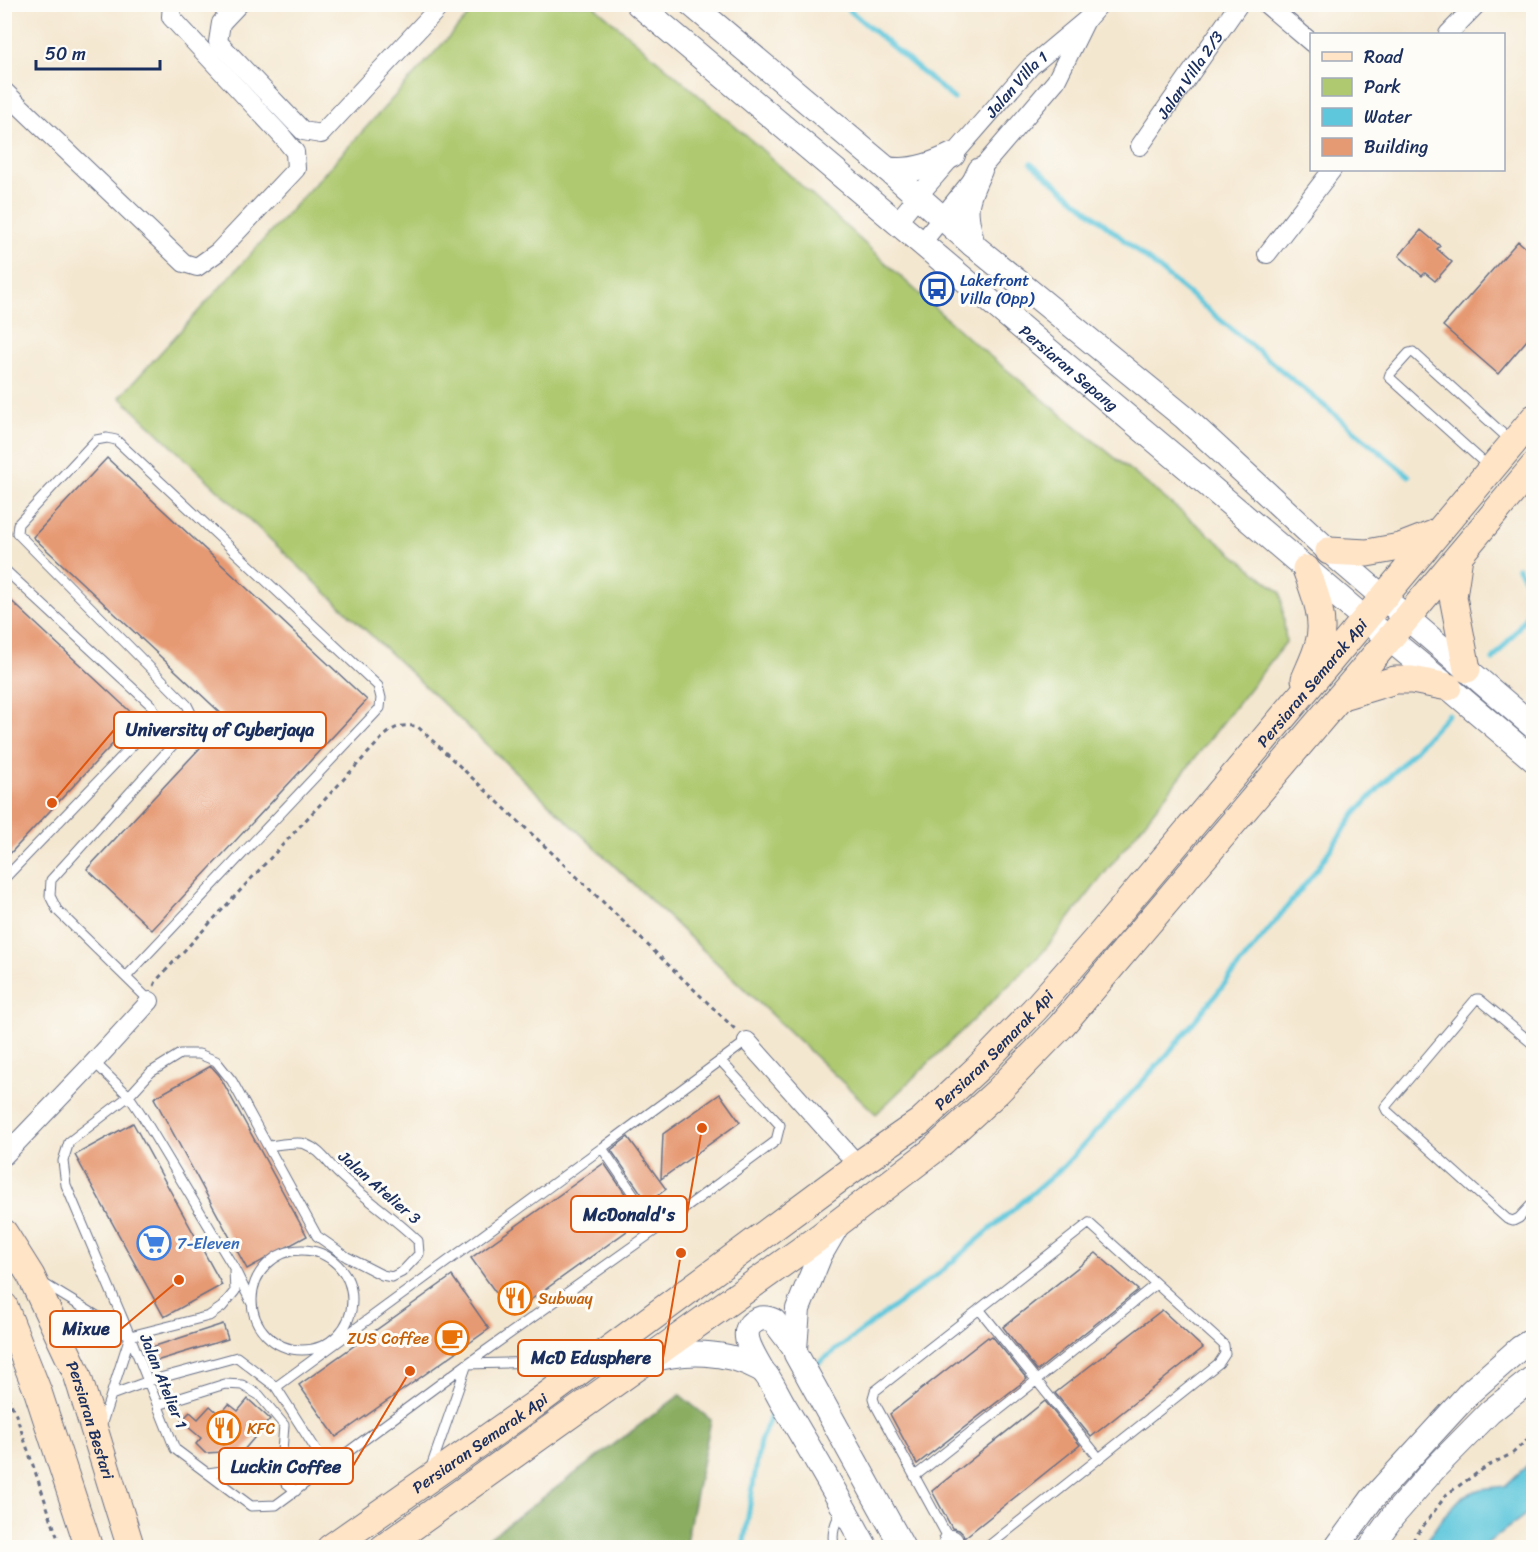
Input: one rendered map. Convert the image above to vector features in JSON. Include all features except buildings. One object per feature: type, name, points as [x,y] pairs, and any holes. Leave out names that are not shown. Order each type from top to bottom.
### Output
[{"type":"main road","name":"Persiaran Semarak Api","points":[[330,1548],[534,1405],[858,1165],[920,1122],[979,1067],[1035,1009],[1100,935],[1533,418]]},
{"type":"main road","name":"Persiaran Semarak Api","points":[[398,1541],[839,1222],[931,1152],[997,1092],[1061,1026],[1533,466]]},
{"type":"main road","points":[[1329,551],[1367,553],[1400,547],[1438,532]]},
{"type":"main road","points":[[1341,696],[1395,680],[1458,678],[1453,597],[1459,556]]},
{"type":"main road","points":[[1297,699],[1320,642],[1320,616],[1306,569]]},
{"type":"main road","name":"Persiaran Bestari","points":[[4,1233],[31,1276],[76,1374],[131,1546]]},
{"type":"main road","points":[[4,1306],[38,1392],[89,1548]]},
{"type":"street","points":[[4,91],[184,263],[197,267],[218,252],[296,169],[295,152],[171,17],[172,4]]},
{"type":"street","points":[[239,4],[221,23],[218,42],[303,130],[321,134],[442,4]]},
{"type":"street","name":"Persiaran Sepang","points":[[638,4],[1389,639],[1458,678]]},
{"type":"street","name":"Persiaran Sepang","points":[[691,4],[887,169],[973,245],[1184,417],[1329,551],[1407,618],[1458,678]]},
{"type":"street","name":"Jalan Villa 1","points":[[896,223],[1031,66],[1086,20],[1100,4]]},
{"type":"street","name":"Jalan Villa 2/3","points":[[1140,146],[1239,4]]},
{"type":"street","points":[[1266,4],[1310,42]]},
{"type":"street","points":[[1449,33],[1477,4]]},
{"type":"street","name":"Jalan Villa 1","points":[[921,244],[1056,81],[1086,20]]},
{"type":"street","points":[[887,169],[914,169],[938,163],[954,155]]},
{"type":"street","points":[[973,245],[966,222],[966,210],[969,192],[980,170]]},
{"type":"street","points":[[1267,254],[1331,171]]},
{"type":"street","points":[[1458,678],[1533,727]]},
{"type":"street","points":[[1458,678],[1533,760]]},
{"type":"street","points":[[4,1156],[150,1001]]},
{"type":"street","points":[[747,1041],[858,1165]]},
{"type":"street","points":[[839,1222],[820,1255],[798,1309],[795,1349],[903,1548]]},
{"type":"street","points":[[795,1349],[770,1319],[760,1318],[748,1327],[746,1336],[762,1370],[866,1548]]},
{"type":"street","points":[[1336,1548],[1372,1499],[1470,1392],[1520,1348],[1533,1340]]},
{"type":"street","points":[[648,1361],[668,1355],[701,1353],[722,1355],[762,1370]]},
{"type":"street","points":[[1370,1548],[1393,1516],[1434,1469],[1490,1412],[1533,1377]]},
{"type":"lane","points":[[1491,469],[1389,377],[1390,374],[1409,353],[1413,352],[1513,443]]},
{"type":"lane","points":[[126,977],[380,708],[381,698],[378,686],[116,440],[107,438],[96,440],[18,524],[16,533],[187,705],[193,717],[190,726],[51,880],[50,896],[57,910],[150,1001]]},
{"type":"lane","points":[[4,568],[152,706],[155,713],[154,723],[4,879]]},
{"type":"lane","points":[[1533,1045],[1479,999],[1476,999],[1385,1107],[1507,1219],[1513,1221],[1519,1218],[1533,1202]]},
{"type":"lane","points":[[276,1387],[747,1041]]},
{"type":"lane","name":"Jalan Atelier 3","points":[[69,1142],[129,1096],[151,1072],[180,1054],[199,1054],[216,1061],[232,1081],[268,1146],[318,1236],[347,1257],[382,1275],[392,1277],[402,1272],[419,1254],[418,1241],[413,1235],[338,1173],[320,1152],[304,1143],[268,1146]]},
{"type":"lane","name":"Jalan Atelier 1","points":[[69,1142],[63,1161],[66,1185],[149,1381],[175,1449],[251,1506],[276,1505],[776,1141],[780,1125],[720,1060]]},
{"type":"lane","points":[[94,1062],[129,1096],[143,1117],[234,1268],[251,1303],[254,1319],[275,1343],[290,1350],[306,1351],[322,1347],[336,1338],[346,1325],[352,1310],[352,1292],[347,1276],[336,1262],[322,1253],[305,1249],[287,1251],[272,1259],[260,1272],[253,1286],[251,1303]]},
{"type":"lane","points":[[602,1148],[657,1229]]},
{"type":"lane","points":[[952,1546],[875,1404],[873,1398],[875,1391],[1089,1223],[1224,1345],[1225,1354],[1219,1363],[986,1548]]},
{"type":"lane","points":[[31,1276],[130,1336],[209,1316],[222,1307],[235,1291],[234,1268]]},
{"type":"lane","points":[[915,1476],[1156,1284]]},
{"type":"lane","points":[[979,1309],[1099,1458]]},
{"type":"lane","points":[[97,1440],[130,1336]]},
{"type":"lane","points":[[111,1395],[149,1381],[237,1357],[276,1387],[327,1467]]},
{"type":"lane","points":[[427,1478],[467,1364],[594,1361]]},
{"type":"lane","points":[[158,1405],[225,1384],[242,1385],[259,1395],[284,1425],[281,1466],[285,1482],[296,1491]]},
{"type":"lane","points":[[208,1473],[281,1466]]},
{"type":"lane","points":[[835,1548],[832,1540],[833,1530],[844,1507]]},
{"type":"path","points":[[150,1001],[156,981],[382,738],[395,728],[417,726],[747,1041]]},
{"type":"path","points":[[4,1388],[16,1415],[61,1548]]},
{"type":"path","points":[[1407,1548],[1447,1494],[1486,1467],[1513,1453],[1533,1433]]},
{"type":"green space","points":[[478,5],[593,5],[758,146],[969,339],[1281,593],[1286,642],[1043,952],[876,1114],[120,397]]},
{"type":"green space","points":[[680,1395],[711,1420],[685,1547],[477,1547]]},
{"type":"water","points":[[1533,1460],[1533,1509],[1482,1547],[1423,1547],[1442,1518],[1463,1496],[1481,1489],[1505,1486]]},
{"type":"waterway","points":[[842,4],[954,99]]},
{"type":"waterway","points":[[1031,163],[1409,476]]},
{"type":"waterway","points":[[1493,660],[1516,631],[1530,606],[1530,590],[1518,568]]},
{"type":"waterway","points":[[817,1364],[938,1274],[1064,1166],[1166,1056],[1312,876],[1354,815],[1448,714]]},
{"type":"waterway","points":[[743,1548],[760,1442],[774,1409]]},
{"type":"place","name":"Lakefront Villa (Opp)","points":[[937,289]]},
{"type":"place","name":"University of Cyberjaya","points":[[52,803]]},
{"type":"place","name":"McDonald's","points":[[702,1128]]},
{"type":"place","name":"7-Eleven","points":[[154,1243]]},
{"type":"place","name":"McD Edusphere","points":[[681,1253]]},
{"type":"place","name":"Mixue","points":[[179,1280]]},
{"type":"place","name":"Subway","points":[[515,1298]]},
{"type":"place","name":"ZUS Coffee","points":[[452,1338]]},
{"type":"place","name":"Luckin Coffee","points":[[410,1371]]},
{"type":"place","name":"KFC","points":[[224,1428]]}]
